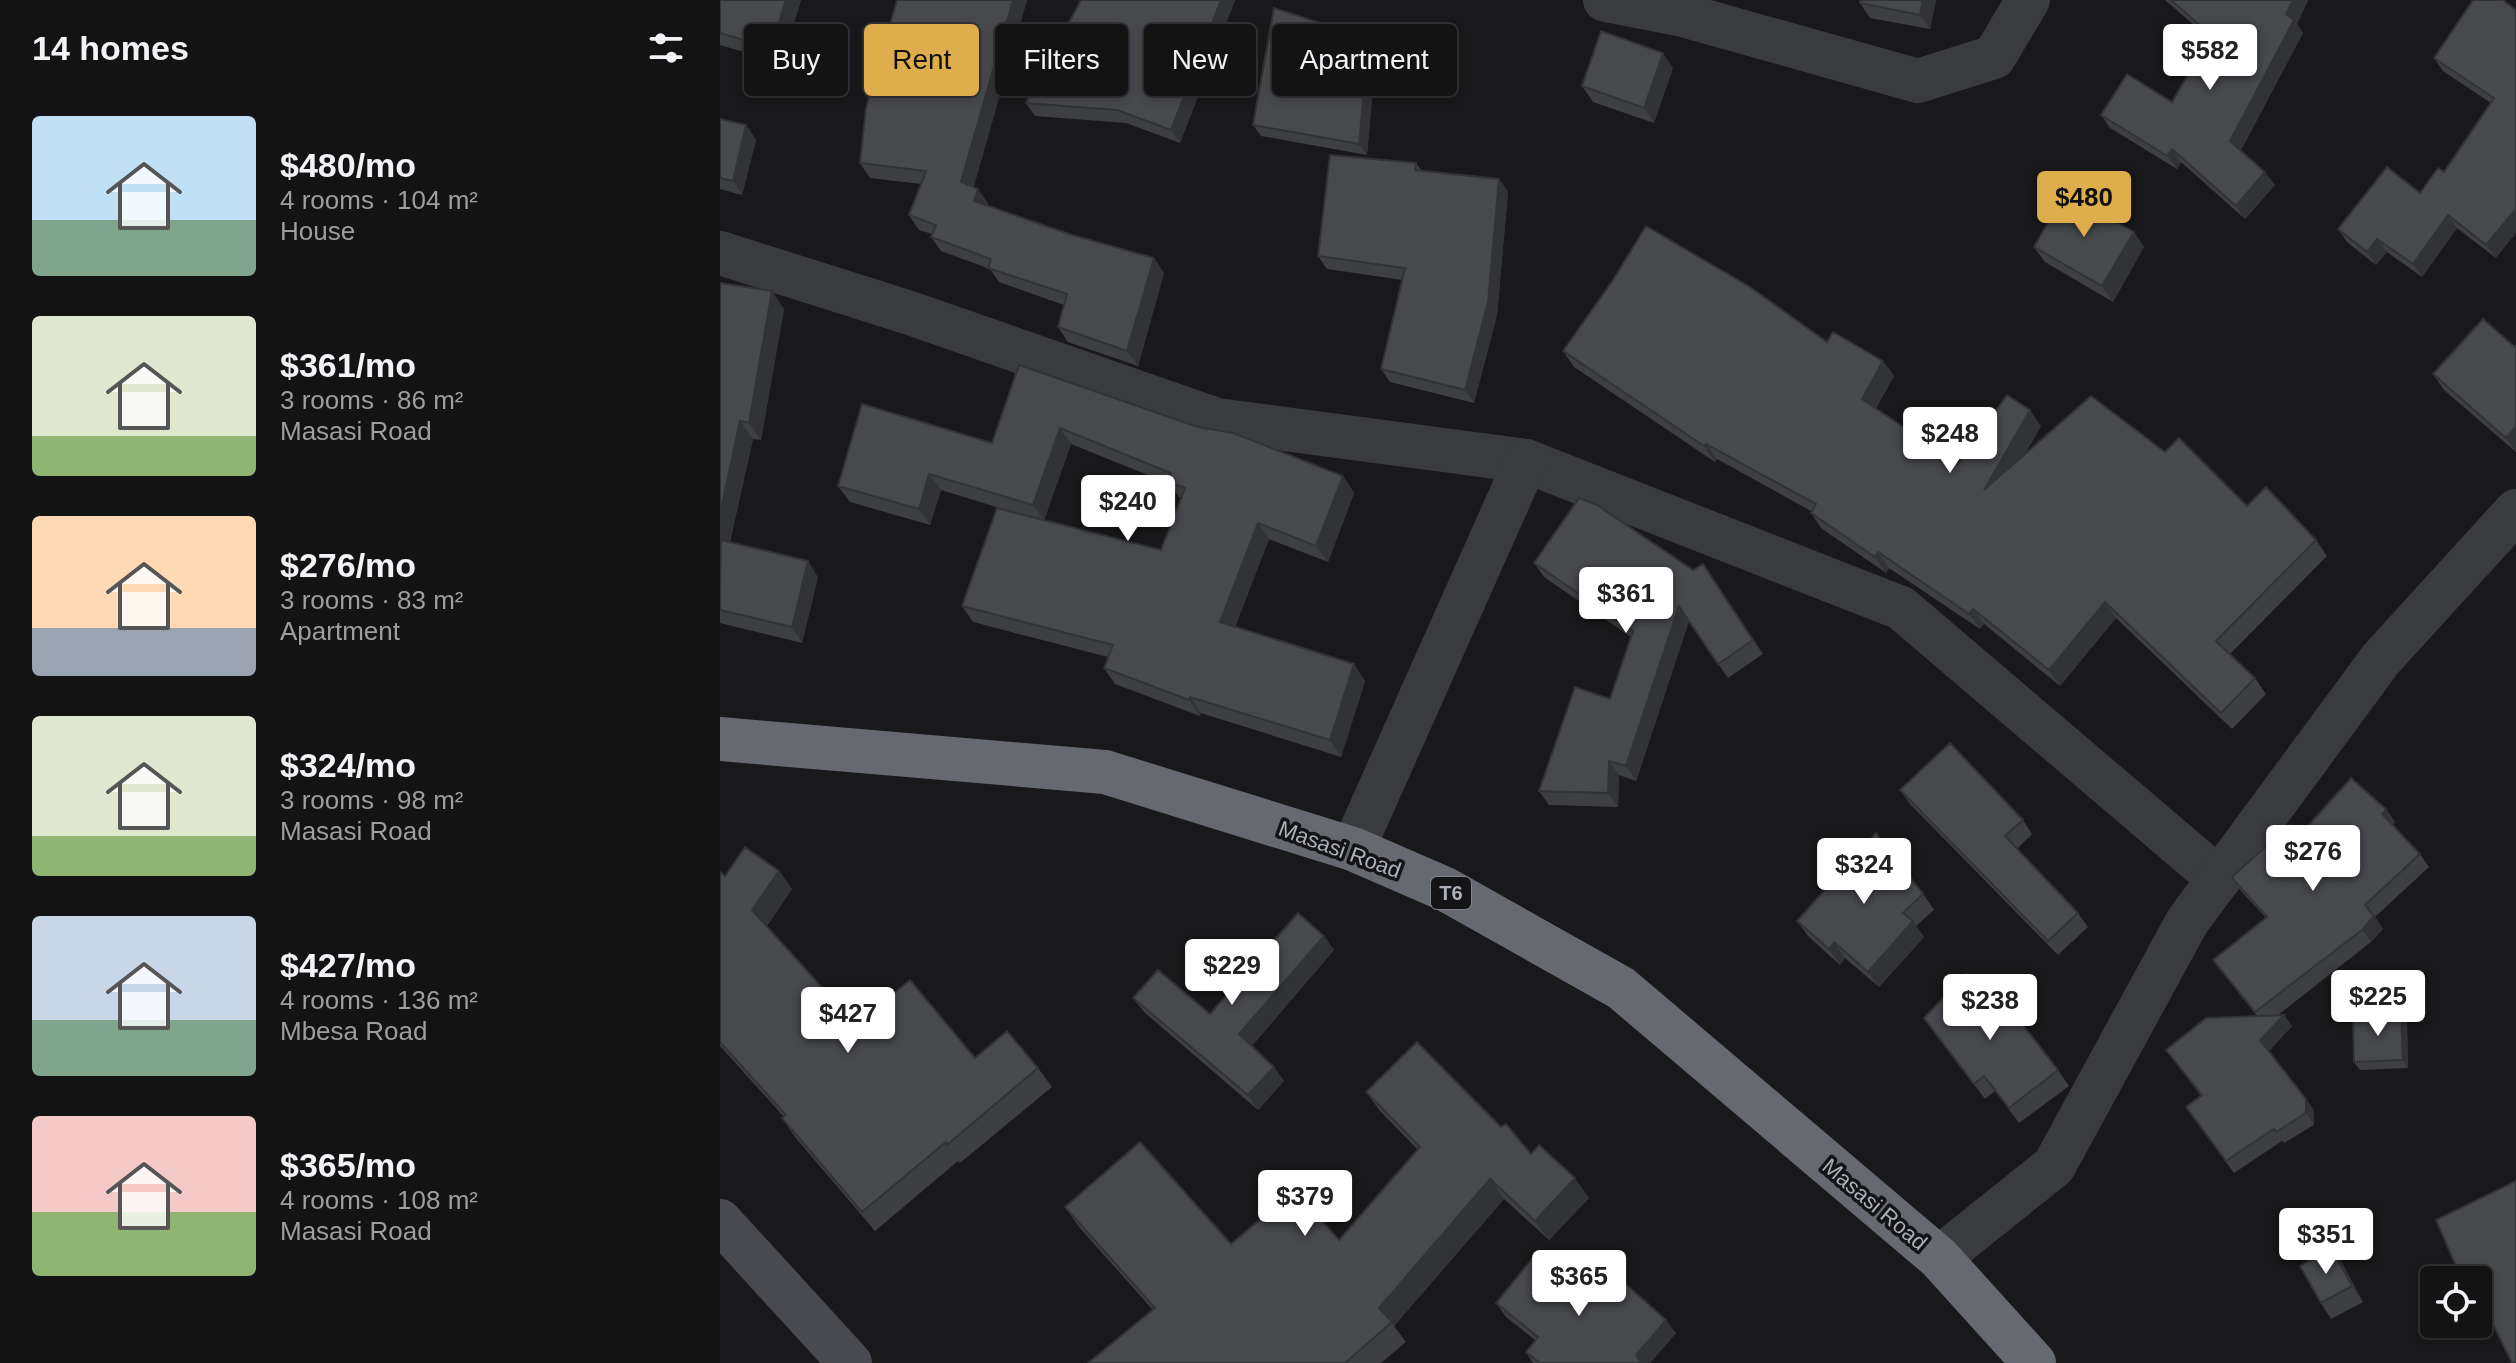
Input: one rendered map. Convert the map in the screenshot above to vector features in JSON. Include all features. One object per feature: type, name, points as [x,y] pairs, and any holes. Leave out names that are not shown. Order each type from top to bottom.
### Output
[{"type":"highway","name":"Masasi Road","points":[[720,739],[1105,772],[1353,849],[1445,889],[1621,988],[1939,1258],[2034,1363]]},
{"type":"main road","points":[[720,1221],[850,1363]]},
{"type":"street","points":[[1605,0],[1683,15],[1918,81],[1994,57],[2028,0]]},
{"type":"street","points":[[720,253],[910,313],[1217,420],[1526,461],[1901,608],[2219,879]]},
{"type":"street","points":[[1353,849],[1526,461]]},
{"type":"street","points":[[1939,1258],[2054,1166],[2187,922],[2381,659],[2516,511]]},
{"type":"building","points":[[720,0],[786,0],[778,24],[744,24],[744,40],[720,33]]},
{"type":"building","points":[[897,0],[1013,0],[1006,24],[995,24],[995,63],[961,182],[978,189],[974,201],[1069,234],[1154,258],[1127,351],[1058,327],[1067,294],[988,268],[991,259],[931,237],[936,225],[909,215],[926,171],[860,163],[869,96],[979,96],[979,24],[890,24]]},
{"type":"building","points":[[1081,0],[1221,0],[1212,24],[1144,24],[1144,96],[1184,96],[1171,130],[1117,110],[1026,103],[1030,96],[1128,96],[1128,24],[1068,24]]},
{"type":"building","points":[[1860,0],[1923,0],[1920,15],[1860,3]]},
{"type":"building","points":[[2171,0],[2293,0],[2286,14],[2294,20],[2230,141],[2265,172],[2236,206],[2172,149],[2167,156],[2101,115],[2127,74],[2172,102],[2211,35]]},
{"type":"building","points":[[2473,0],[2503,0],[2516,10],[2516,209],[2486,245],[2448,215],[2413,264],[2377,239],[2367,252],[2338,229],[2387,167],[2420,193],[2438,168],[2444,172],[2494,98],[2434,58]]},
{"type":"building","points":[[1274,8],[1323,24],[1272,24],[1272,96],[1364,96],[1359,144],[1253,125]]},
{"type":"building","points":[[1601,31],[1663,53],[1644,108],[1582,86]]},
{"type":"building","points":[[720,119],[746,125],[733,181],[720,178]]},
{"type":"building","points":[[1330,155],[1416,163],[1415,170],[1499,179],[1488,302],[1465,390],[1381,369],[1405,268],[1318,256]]},
{"type":"building","points":[[2065,192],[2134,232],[2102,286],[2034,247]]},
{"type":"building","points":[[1646,226],[1750,287],[1827,342],[1833,332],[1883,361],[1862,399],[1958,464],[2007,395],[2030,410],[1984,490],[2091,396],[2165,452],[2179,438],[2247,506],[2266,487],[2316,540],[2216,641],[2255,678],[2221,713],[2105,602],[2049,670],[1973,609],[1969,614],[1878,552],[1875,557],[1811,513],[1816,504],[1706,444],[1704,446],[1563,351]]},
{"type":"building","points":[[720,283],[772,291],[749,423],[740,421],[720,514]]},
{"type":"building","points":[[2483,319],[2516,345],[2516,427],[2506,438],[2433,374]]},
{"type":"building","points":[[1019,365],[1198,427],[1233,433],[1343,476],[1316,546],[1258,523],[1220,622],[1354,664],[1330,740],[1190,697],[1189,700],[1104,668],[1113,645],[962,606],[997,508],[1161,550],[1185,488],[1167,481],[1171,473],[1060,428],[1033,505],[929,474],[919,509],[838,486],[862,404],[992,443]]},
{"type":"building","points":[[1579,498],[1597,505],[1693,570],[1703,564],[1753,640],[1718,664],[1679,606],[1626,766],[1609,761],[1608,793],[1539,791],[1575,687],[1610,699],[1633,631],[1534,563]]},
{"type":"building","points":[[721,540],[808,561],[792,627],[720,610]]},
{"type":"building","points":[[1950,743],[2023,820],[2005,836],[2078,913],[2048,941],[1900,790]]},
{"type":"building","points":[[2351,778],[2386,809],[2382,814],[2420,854],[2365,905],[2374,916],[2362,930],[2255,1012],[2213,960],[2267,917],[2232,878],[2290,825],[2300,835]]},
{"type":"building","points":[[1876,833],[1923,894],[1903,913],[1913,921],[1868,972],[1834,942],[1829,949],[1797,921]]},
{"type":"building","points":[[745,847],[779,871],[752,910],[856,1025],[910,980],[975,1058],[1007,1031],[1038,1068],[862,1212],[782,1118],[786,1115],[720,1042],[720,872],[725,876]]},
{"type":"building","points":[[1298,913],[1324,936],[1239,1034],[1274,1067],[1248,1095],[1133,998],[1158,970],[1210,1014]]},
{"type":"building","points":[[1966,974],[2005,1012],[2010,1008],[2058,1070],[2009,1108],[1984,1076],[1974,1084],[1924,1018]]},
{"type":"building","points":[[2401,1013],[2403,1060],[2354,1062],[2353,1015]]},
{"type":"building","points":[[2284,1015],[2260,1040],[2306,1099],[2306,1113],[2276,1132],[2274,1129],[2226,1161],[2186,1107],[2202,1095],[2166,1050],[2206,1018]]},
{"type":"building","points":[[1417,1042],[1501,1127],[1506,1124],[1531,1154],[1539,1145],[1575,1178],[1535,1221],[1490,1179],[1379,1308],[1392,1322],[1345,1363],[1088,1363],[1155,1308],[1065,1207],[1140,1142],[1231,1244],[1295,1190],[1339,1240],[1420,1147],[1366,1092]]},
{"type":"building","points":[[2516,1181],[2516,1363],[2512,1363],[2492,1322],[2492,1266],[2456,1266],[2436,1220]]},
{"type":"building","points":[[2331,1248],[2352,1286],[2321,1303],[2300,1266]]},
{"type":"building","points":[[1536,1254],[1597,1301],[1618,1277],[1666,1320],[1636,1355],[1641,1363],[1540,1363],[1526,1352],[1538,1337],[1496,1303]]}]
